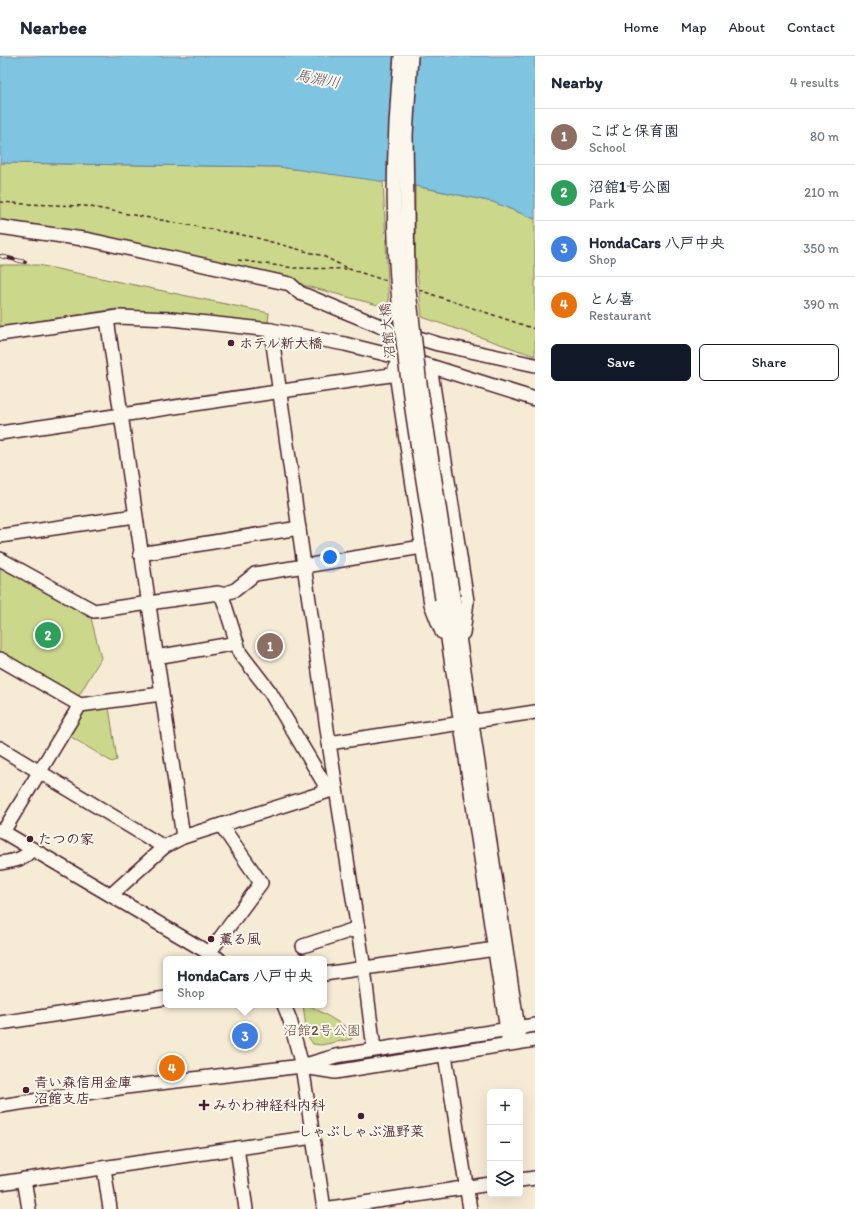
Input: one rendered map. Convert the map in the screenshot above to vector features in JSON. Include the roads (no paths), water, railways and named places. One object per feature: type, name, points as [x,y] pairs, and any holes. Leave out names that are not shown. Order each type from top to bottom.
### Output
[{"type":"street","name":"沼館大橋","points":[[401,56],[395,177],[395,243],[397,281],[408,378],[448,598]]},
{"type":"street","name":"沼館大橋","points":[[412,56],[406,135],[408,282],[448,598]]},
{"type":"street","points":[[0,227],[90,240],[290,284],[300,293],[380,326],[438,344],[535,365]]},
{"type":"street","points":[[107,319],[134,516],[184,836]]},
{"type":"street","points":[[0,334],[107,319],[171,319],[271,330],[345,344],[393,356],[535,399]]},
{"type":"street","points":[[271,330],[329,743],[332,789],[358,928],[374,1049]]},
{"type":"street","points":[[393,356],[397,374],[431,604],[456,650]]},
{"type":"street","points":[[430,366],[467,601],[456,650]]},
{"type":"street","points":[[0,433],[397,374]]},
{"type":"street","points":[[0,536],[134,516]]},
{"type":"street","points":[[140,554],[299,528]]},
{"type":"street","points":[[220,596],[235,590],[255,574],[304,565],[422,548]]},
{"type":"street","points":[[0,559],[94,611],[218,593],[223,599],[240,653],[270,692],[332,789]]},
{"type":"street","points":[[448,598],[515,1043]]},
{"type":"street","points":[[156,657],[237,643]]},
{"type":"street","points":[[0,660],[80,705],[161,694]]},
{"type":"street","points":[[80,705],[41,772],[1,831],[214,956],[261,884],[221,825]]},
{"type":"street","points":[[329,743],[535,712]]},
{"type":"street","points":[[467,722],[495,949],[513,1028]]},
{"type":"street","points":[[0,748],[164,847]]},
{"type":"street","points":[[111,896],[164,847],[184,836],[332,789]]},
{"type":"street","points":[[0,863],[15,861],[27,856],[32,849]]},
{"type":"street","points":[[302,946],[358,928]]},
{"type":"street","points":[[327,974],[495,949]]},
{"type":"street","points":[[0,1022],[163,998]]},
{"type":"street","points":[[285,1008],[290,1020],[302,1066],[324,1209],[487,1185]]},
{"type":"street","points":[[0,1106],[126,1087],[302,1066],[331,1057],[374,1049],[535,1025]]},
{"type":"street","points":[[302,1066],[335,1072],[535,1040]]},
{"type":"street","points":[[445,1055],[470,1209]]},
{"type":"street","points":[[0,1183],[313,1137]]},
{"type":"street","points":[[237,1148],[246,1209]]},
{"type":"street","points":[[104,1168],[110,1209]]},
{"type":"street","points":[[523,1180],[535,1178]]},
{"type":"street","points":[[24,1179],[29,1209]]},
{"type":"water","name":"馬淵川","points":[[0,56],[535,56],[535,219],[493,202],[415,186],[279,167],[0,163]]},
{"type":"railway","points":[[0,256],[25,262]]},
{"type":"place","name":"ホテル新大橋","points":[[231,343]]},
{"type":"place","name":"沼舘1号公園","points":[[48,635]]},
{"type":"place","name":"こばと保育園","points":[[270,646]]},
{"type":"place","name":"たつの家","points":[[30,839]]},
{"type":"place","name":"薫る風","points":[[211,939]]},
{"type":"place","name":"HondaCars 八戸中央","points":[[245,1036]]},
{"type":"place","name":"とん喜","points":[[172,1068]]},
{"type":"place","name":"青い森信用金庫 沼館支店","points":[[26,1090]]},
{"type":"place","name":"みかわ神経科内科","points":[[204,1105]]},
{"type":"place","name":"しゃぶしゃぶ温野菜","points":[[361,1116]]},
{"type":"park label","name":"沼館2号公園","points":[[322,1030]]}]
